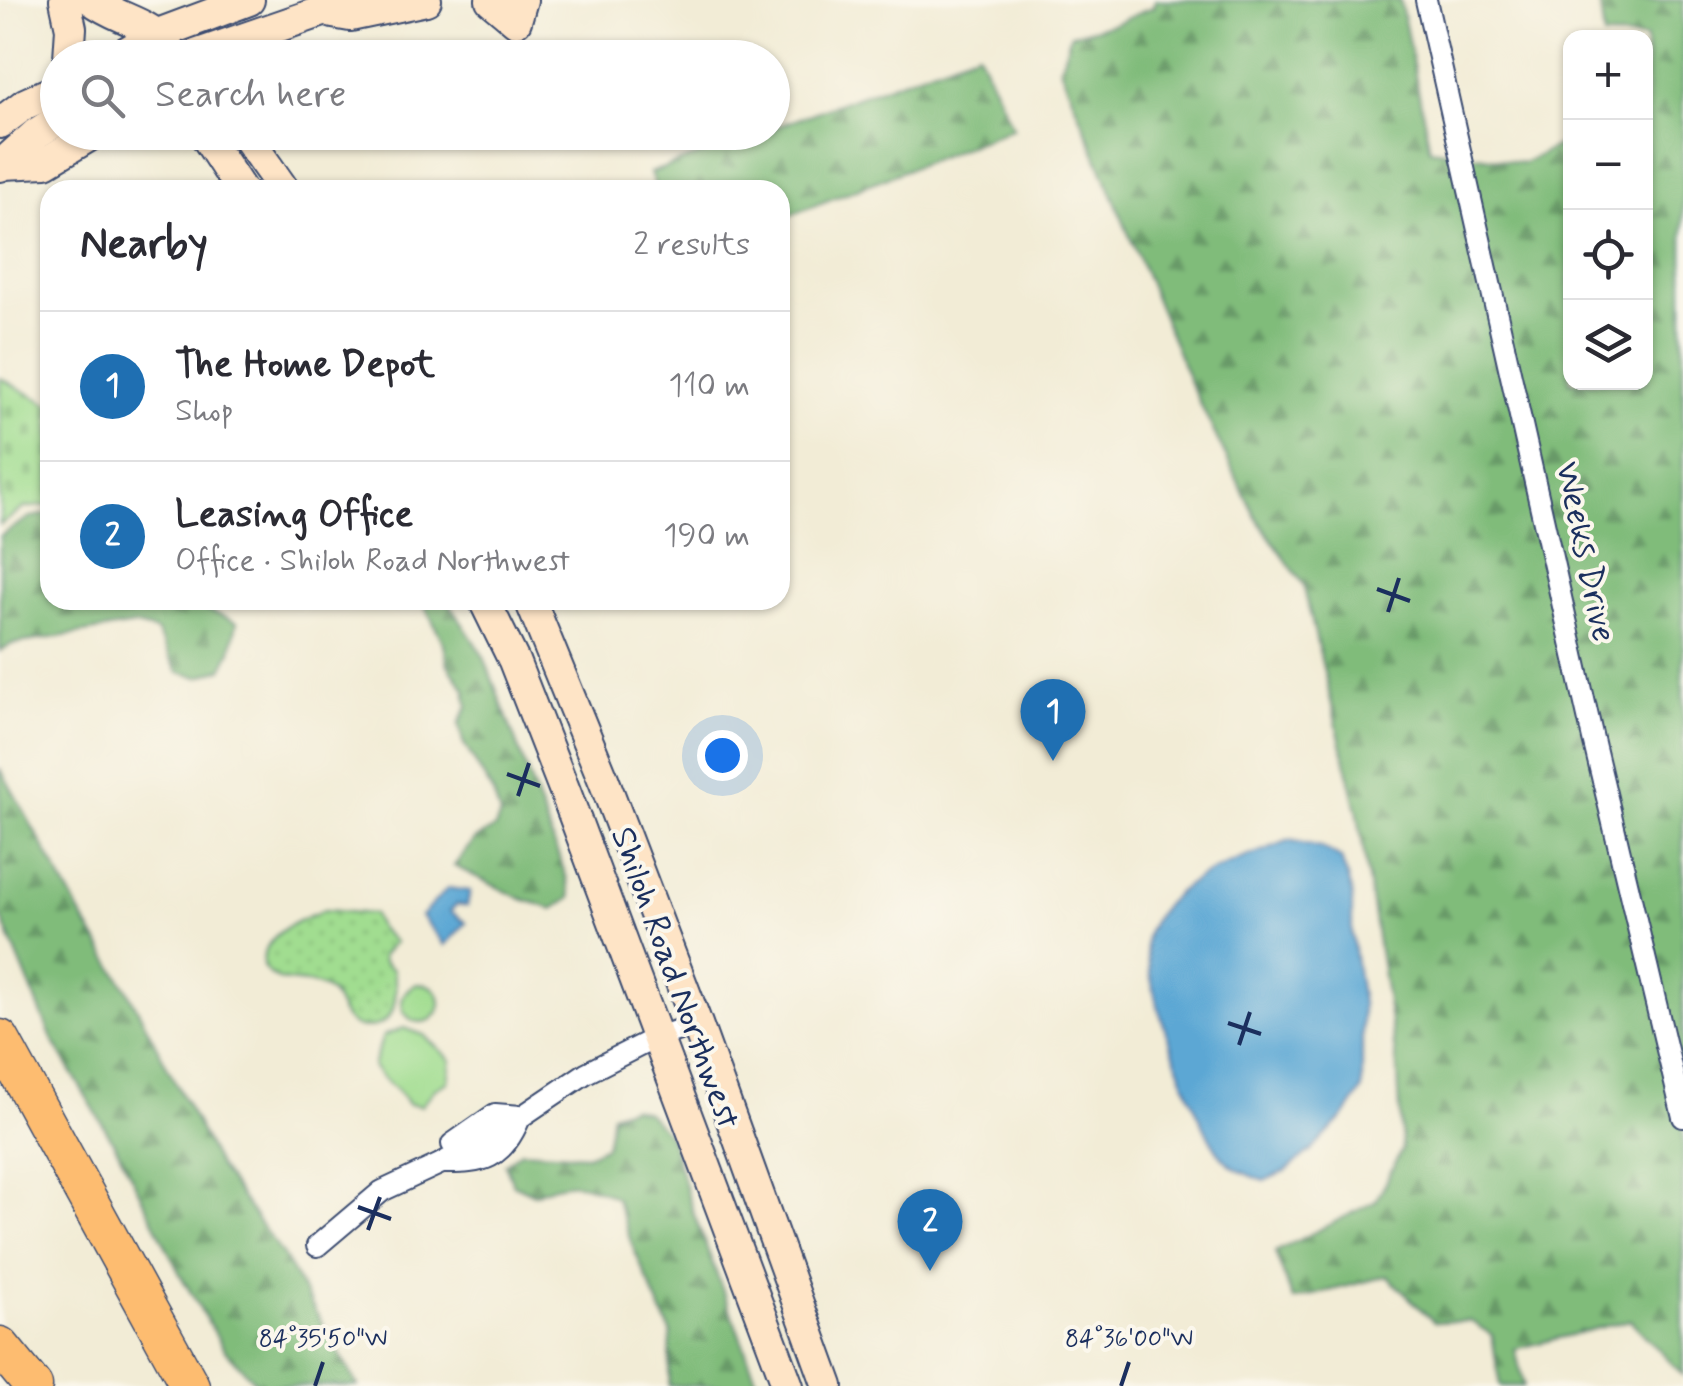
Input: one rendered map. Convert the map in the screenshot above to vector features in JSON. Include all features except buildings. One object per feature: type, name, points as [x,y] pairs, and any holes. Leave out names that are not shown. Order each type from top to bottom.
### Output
[{"type":"highway","points":[[0,1039],[190,1386]]},
{"type":"highway","points":[[0,1346],[33,1386]]},
{"type":"street","points":[[65,0],[71,40]]},
{"type":"street","points":[[157,40],[249,0]]},
{"type":"street","points":[[236,40],[355,0]]},
{"type":"street","points":[[320,11],[350,16],[426,0]]},
{"type":"street","points":[[491,0],[516,22],[522,0]]},
{"type":"street","name":"Weeks Drive","points":[[1426,0],[1683,1117]]},
{"type":"street","points":[[98,4],[128,40]]},
{"type":"street","points":[[260,40],[275,27]]},
{"type":"street","points":[[0,123],[40,96]]},
{"type":"street","points":[[2,165],[40,131]]},
{"type":"street","points":[[2,165],[46,162],[66,150]]},
{"type":"street","points":[[214,150],[234,180]]},
{"type":"street","points":[[256,150],[277,180]]},
{"type":"street","points":[[272,150],[282,180]]},
{"type":"street","name":"Shiloh Road Northwest","points":[[488,610],[541,728],[788,1386]]},
{"type":"street","name":"Shiloh Road Northwest","points":[[534,610],[697,1024],[828,1386]]},
{"type":"street","points":[[317,1246],[382,1191],[442,1163],[475,1164],[510,1143],[520,1116],[586,1073],[655,1038],[697,1024]]},
{"type":"street","points":[[442,1163],[454,1142],[495,1114],[520,1116]]},
{"type":"green space","points":[[1155,0],[1400,0],[1430,149],[1523,163],[1563,143],[1563,390],[1653,390],[1653,30],[1603,30],[1599,0],[1683,0],[1683,1375],[1630,1320],[1515,1349],[1524,1386],[1500,1386],[1492,1335],[1470,1321],[1434,1322],[1387,1276],[1293,1300],[1275,1252],[1376,1201],[1402,1149],[1398,1073],[1358,814],[1303,584],[1255,516],[1191,385],[1060,68],[1071,34],[1114,24],[1153,7]]},
{"type":"green space","points":[[978,52],[1013,128],[790,215],[790,180],[653,180],[650,173],[713,150],[790,150],[790,122]]},
{"type":"green space","points":[[0,378],[40,400],[40,506],[24,508],[0,525]]},
{"type":"green space","points":[[40,516],[40,610],[207,610],[237,622],[231,651],[222,669],[199,677],[178,672],[156,631],[134,625],[12,644],[0,651],[0,536],[30,517]]},
{"type":"green space","points":[[427,610],[453,610],[484,657],[566,876],[571,898],[553,909],[522,899],[454,866],[474,840],[495,828],[500,815],[493,793],[463,742],[459,724],[468,706],[465,689],[448,665],[444,644]]},
{"type":"green space","points":[[0,768],[127,989],[219,1167],[282,1254],[358,1386],[259,1386],[224,1349],[181,1276],[117,1148],[52,1039],[0,914]]},
{"type":"green space","points":[[325,910],[373,914],[379,928],[394,942],[382,955],[383,962],[393,970],[394,1004],[386,1020],[374,1027],[348,1021],[335,999],[321,987],[279,979],[263,966],[268,945],[275,937],[294,923]]},
{"type":"green space","points":[[421,984],[435,989],[440,1003],[435,1017],[421,1022],[407,1017],[402,1003],[407,989]]},
{"type":"green space","points":[[404,1028],[424,1035],[451,1060],[448,1082],[435,1089],[421,1106],[408,1104],[373,1066],[383,1036]]},
{"type":"green space","points":[[631,1107],[647,1112],[670,1137],[693,1212],[759,1386],[669,1386],[671,1333],[616,1198],[575,1184],[556,1185],[534,1194],[513,1184],[505,1164],[521,1151],[587,1155],[606,1146],[612,1114]]},
{"type":"water","points":[[1289,840],[1321,847],[1341,858],[1352,894],[1352,936],[1362,1003],[1362,1090],[1347,1113],[1312,1150],[1286,1171],[1264,1181],[1223,1158],[1197,1111],[1160,1012],[1151,980],[1147,935],[1157,915],[1184,887]]},
{"type":"water","points":[[448,888],[470,891],[467,906],[457,904],[450,911],[466,923],[445,945],[421,916]]},
{"type":"place","name":"The Home Depot","points":[[1053,761]]},
{"type":"place","name":"Leasing Office","points":[[930,1271]]}]
